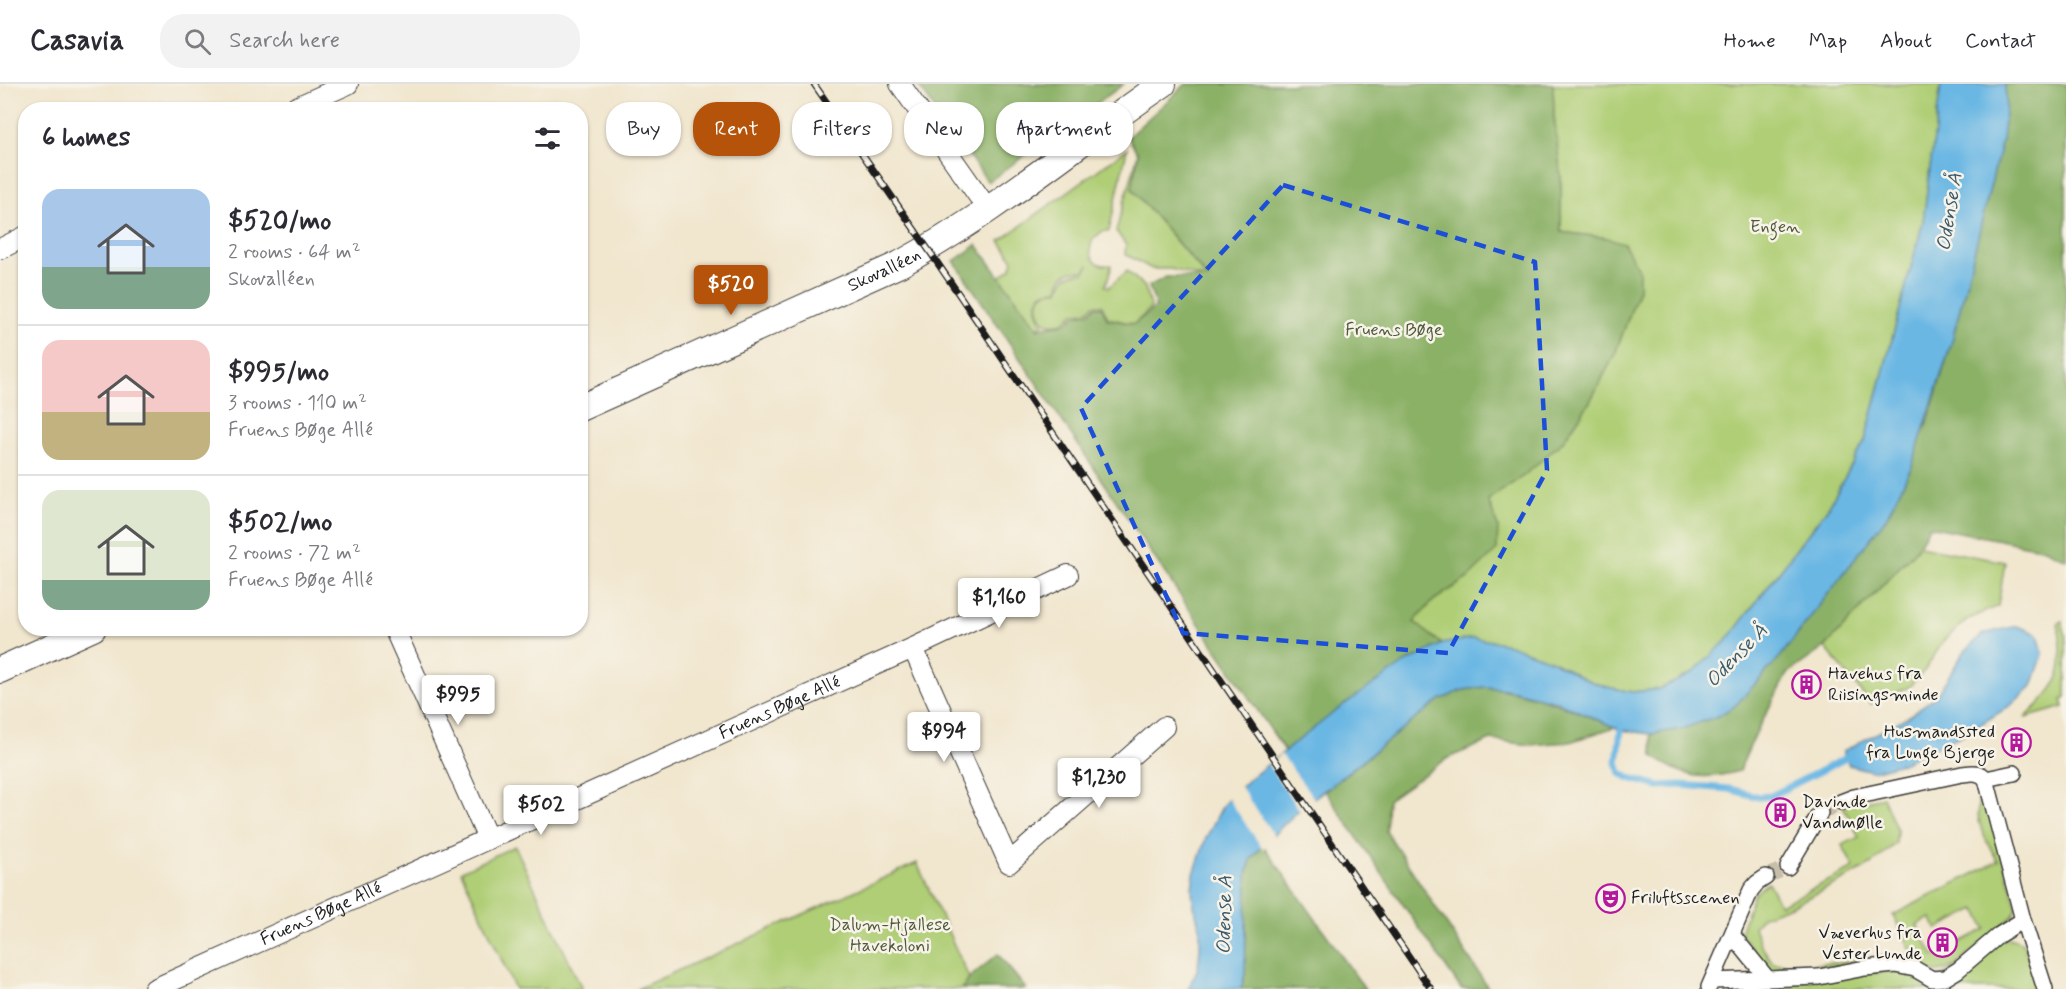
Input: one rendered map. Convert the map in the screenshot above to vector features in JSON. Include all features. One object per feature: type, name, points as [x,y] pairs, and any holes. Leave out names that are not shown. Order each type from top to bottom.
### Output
[{"type":"street","points":[[308,102],[348,84]]},
{"type":"street","points":[[900,84],[989,211]]},
{"type":"street","name":"Skovalléen","points":[[588,404],[900,264],[928,249],[989,211],[1163,84]]},
{"type":"street","points":[[0,249],[18,240]]},
{"type":"street","name":"Fruens Bøge Allé","points":[[154,989],[913,648],[1068,575]]},
{"type":"street","points":[[0,670],[75,636]]},
{"type":"street","points":[[398,636],[488,839]]},
{"type":"street","points":[[913,648],[1009,863],[1164,727]]},
{"type":"street","points":[[1841,802],[1854,797],[1962,774],[1979,773],[1986,779],[2023,920],[2045,989]]},
{"type":"street","points":[[1986,779],[2014,773]]},
{"type":"street","points":[[1788,867],[1820,813]]},
{"type":"street","points":[[1710,985],[1751,890],[1766,877]]},
{"type":"street","points":[[1710,985],[1767,978],[1820,977],[1895,965],[1916,969],[1932,979],[1945,978],[1958,970],[1999,935],[2023,920]]},
{"type":"street","points":[[1733,936],[1767,978]]},
{"type":"highlighted area","points":[[1283,185],[1535,262],[1547,470],[1448,653],[1183,633],[1081,408]]},
{"type":"green space","points":[[917,84],[1124,84],[1099,102],[996,102],[996,156],[1024,156],[988,182],[969,156],[984,156],[984,102],[930,102]]},
{"type":"green space","name":"Fruens Bøge","points":[[1186,84],[1553,84],[1561,179],[1561,232],[1608,238],[1624,243],[1639,271],[1639,289],[1615,354],[1589,403],[1563,441],[1526,474],[1488,500],[1498,527],[1497,550],[1468,578],[1434,600],[1414,622],[1442,644],[1361,694],[1285,751],[954,261],[977,245],[1038,329],[1061,325],[1075,315],[1088,313],[1095,307],[1102,307],[1107,319],[1134,324],[1156,307],[1149,286],[1166,277],[1208,278],[1132,189],[1138,154],[1133,146],[1133,132]]},
{"type":"green space","name":"Engen","points":[[1553,84],[1941,84],[1923,222],[1865,441],[1829,506],[1729,638],[1693,673],[1660,689],[1632,692],[1607,687],[1584,679],[1553,661],[1474,638],[1442,644],[1413,622],[1434,600],[1468,578],[1498,527],[1488,500],[1526,474],[1563,441],[1589,403],[1615,354],[1639,289],[1608,238],[1561,232],[1561,179]]},
{"type":"green space","points":[[2005,84],[2066,84],[2066,559],[2045,549],[1929,526],[1919,546],[1825,647],[1787,674],[1739,771],[1715,776],[1694,776],[1674,769],[1653,756],[1651,734],[1682,729],[1855,556],[1886,518],[1912,466],[1952,341],[2002,139],[2006,103]]},
{"type":"green space","points":[[1138,154],[1132,189],[1208,279],[1171,269],[1152,269],[1125,254],[1126,245],[1116,231]]},
{"type":"green space","points":[[1117,156],[1125,156],[1109,231],[1103,231],[1093,239],[1090,250],[1096,262],[1111,265],[1105,286],[1109,287],[1127,271],[1145,287],[1151,308],[1134,324],[1108,318],[1102,305],[1094,305],[1086,312],[1073,313],[1059,324],[1053,324],[1046,322],[1039,312],[1041,296],[1048,291],[1040,296],[1037,300],[1038,312],[1043,325],[1037,328],[1000,277],[1011,268],[1013,260],[1000,241]],"holes":[[[1089,265],[1084,273],[1071,275],[1065,279],[1059,291],[1048,291],[1058,290],[1061,280],[1066,274],[1073,271],[1084,271]]]},
{"type":"green space","points":[[1919,546],[2005,562],[1998,606],[1969,619],[1944,640],[1925,670],[1909,687],[1871,704],[1825,647]]},
{"type":"green space","points":[[2062,621],[2066,636],[2066,698],[2062,700],[2064,707],[2025,718],[2047,695],[2058,677],[2061,655],[2058,623]]},
{"type":"green space","points":[[1484,687],[1535,697],[1567,707],[1615,727],[1570,742],[1530,745],[1491,740],[1448,758],[1388,800],[1386,831],[1489,989],[1461,989],[1325,791],[1439,700],[1463,690]]},
{"type":"green space","points":[[1983,792],[2017,908],[2013,916],[1955,966],[1939,972],[1838,971],[1771,974],[1743,937],[1741,930],[1753,895],[1768,882],[1780,905],[1854,868],[1842,845],[1859,837],[1843,806],[1883,797],[1897,830],[1896,843],[1872,864],[1791,906],[1761,917],[1754,927],[1760,944],[1773,963],[1825,964],[1913,954],[1893,915],[1998,861],[1979,822],[1979,796]],"holes":[[[1976,909],[1986,929],[1934,956],[1917,925],[1931,918],[1937,929]]]},
{"type":"green space","points":[[1263,845],[1365,989],[1241,989],[1245,974],[1247,874],[1251,859]]},
{"type":"green space","points":[[515,846],[582,989],[515,989],[461,871]]},
{"type":"green space","name":"Dalum-Hjallese Havekoloni","points":[[917,863],[969,978],[962,989],[637,989]]},
{"type":"green space","points":[[2010,938],[2023,943],[2040,989],[1723,989],[1902,970],[1928,984],[2003,939]]},
{"type":"green space","points":[[998,954],[1026,989],[962,989],[969,978]]},
{"type":"water","name":"Odense Å","points":[[1941,84],[2005,84],[2006,103],[2002,140],[1952,341],[1912,466],[1886,518],[1780,657],[1735,706],[1718,716],[1682,729],[1651,734],[1621,730],[1555,701],[1506,689],[1484,687],[1463,690],[1440,700],[1299,810],[1251,859],[1247,874],[1245,974],[1241,989],[1188,989],[1198,968],[1200,948],[1200,929],[1193,902],[1194,874],[1206,838],[1223,805],[1247,781],[1342,706],[1405,663],[1442,644],[1474,638],[1504,643],[1553,661],[1584,679],[1632,692],[1660,689],[1693,673],[1729,638],[1829,506],[1865,441],[1923,222]]},
{"type":"water","points":[[2017,626],[2038,634],[2043,654],[2032,686],[2010,706],[1968,732],[1902,763],[1872,771],[1849,765],[1843,751],[1906,718],[1936,696],[1964,652],[1983,634]]},
{"type":"pier","points":[[1281,754],[1316,801],[1301,813],[1268,765]]},
{"type":"pier","points":[[1239,785],[1275,837],[1263,849],[1227,797]]},
{"type":"waterway","points":[[1622,721],[1617,762],[1620,773],[1629,778],[1659,786],[1681,785],[1729,789],[1759,797],[1771,796],[1846,758]]},
{"type":"tunnel","points":[[1820,813],[1841,802]]},
{"type":"tunnel","points":[[1766,877],[1788,867]]},
{"type":"railway","points":[[814,84],[1431,989]]},
{"type":"place","name":"Havehus fra Riisingsminde","points":[[1807,684]]},
{"type":"place","name":"Husmandssted fra Lunge Bjerge","points":[[2016,742]]},
{"type":"place","name":"Davinde Vandmølle","points":[[1781,812]]},
{"type":"place","name":"Friluftsscenen","points":[[1610,898]]},
{"type":"place","name":"Væverhus fra Vester Lunde","points":[[1943,943]]}]
